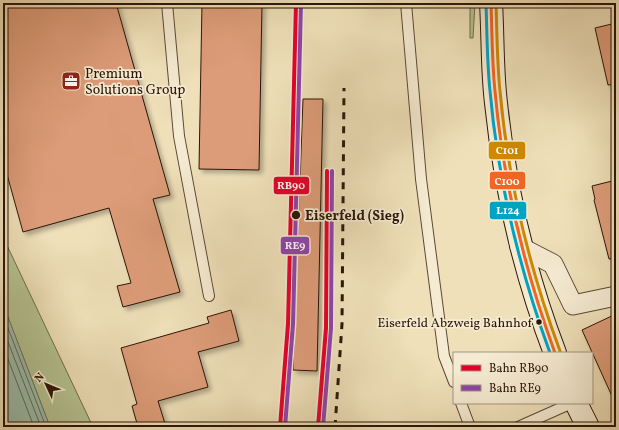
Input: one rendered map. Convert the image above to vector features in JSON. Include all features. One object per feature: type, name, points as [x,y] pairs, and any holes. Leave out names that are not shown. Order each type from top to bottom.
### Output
[{"type":"main road","points":[[491,3],[496,102],[504,162],[520,247],[538,309],[555,352]]},
{"type":"main road","points":[[576,404],[588,427]]},
{"type":"street","points":[[520,247],[553,264],[573,306],[616,296]]},
{"type":"lane","points":[[167,3],[179,136],[209,296]]},
{"type":"lane","points":[[406,3],[421,179],[444,356],[453,379]]},
{"type":"lane","points":[[462,404],[470,427]]},
{"type":"lane","points":[[518,427],[570,404]]},
{"type":"shaded area","points":[[470,3],[475,3],[473,38],[470,38]]},
{"type":"shaded area","points":[[3,237],[93,427],[50,427],[3,304]]},
{"type":"water","points":[[3,304],[50,427],[3,427]]},
{"type":"building","name":"Premium Solutions Group","points":[[3,3],[116,3],[170,195],[153,199],[180,292],[123,307],[117,286],[131,283],[109,208],[23,232],[3,160]]},
{"type":"building","points":[[202,3],[262,3],[259,170],[199,169]]},
{"type":"building","points":[[616,23],[616,84],[608,85],[595,28]]},
{"type":"building","points":[[303,99],[323,99],[317,371],[293,370]]},
{"type":"building","points":[[616,180],[616,258],[609,259],[594,200],[592,186]]},
{"type":"building","points":[[231,310],[239,341],[198,352],[208,387],[158,401],[166,427],[138,427],[132,406],[137,404],[121,348],[209,323],[207,317]]},
{"type":"building","points":[[616,314],[616,405],[593,352],[582,330]]},
{"type":"railway","points":[[335,427],[342,324],[344,88]]},
{"type":"rail line","name":"RB90","points":[[280,427],[288,324],[296,3]]},
{"type":"rail line","name":"RE9","points":[[285,427],[293,324],[301,3]]},
{"type":"rail line","name":"RB90","points":[[318,427],[326,328],[327,171]]},
{"type":"rail line","name":"RE9","points":[[323,427],[331,328],[332,171]]},
{"type":"transit line","name":"L124","points":[[486,3],[490,91],[498,158],[504,191],[511,224],[529,289],[550,352]]},
{"type":"transit line","name":"C100","points":[[491,3],[495,91],[503,158],[509,191],[516,224],[534,289],[555,352]]},
{"type":"transit line","name":"C101","points":[[496,3],[500,91],[508,158],[514,191],[521,223],[539,288],[560,351]]},
{"type":"place","name":"Premium Solutions Group","points":[[71,81]]},
{"type":"place","name":"Eiserfeld (Sieg)","points":[[296,215]]},
{"type":"place","name":"Eiserfeld Abzweig Bahnhof","points":[[539,322]]}]
